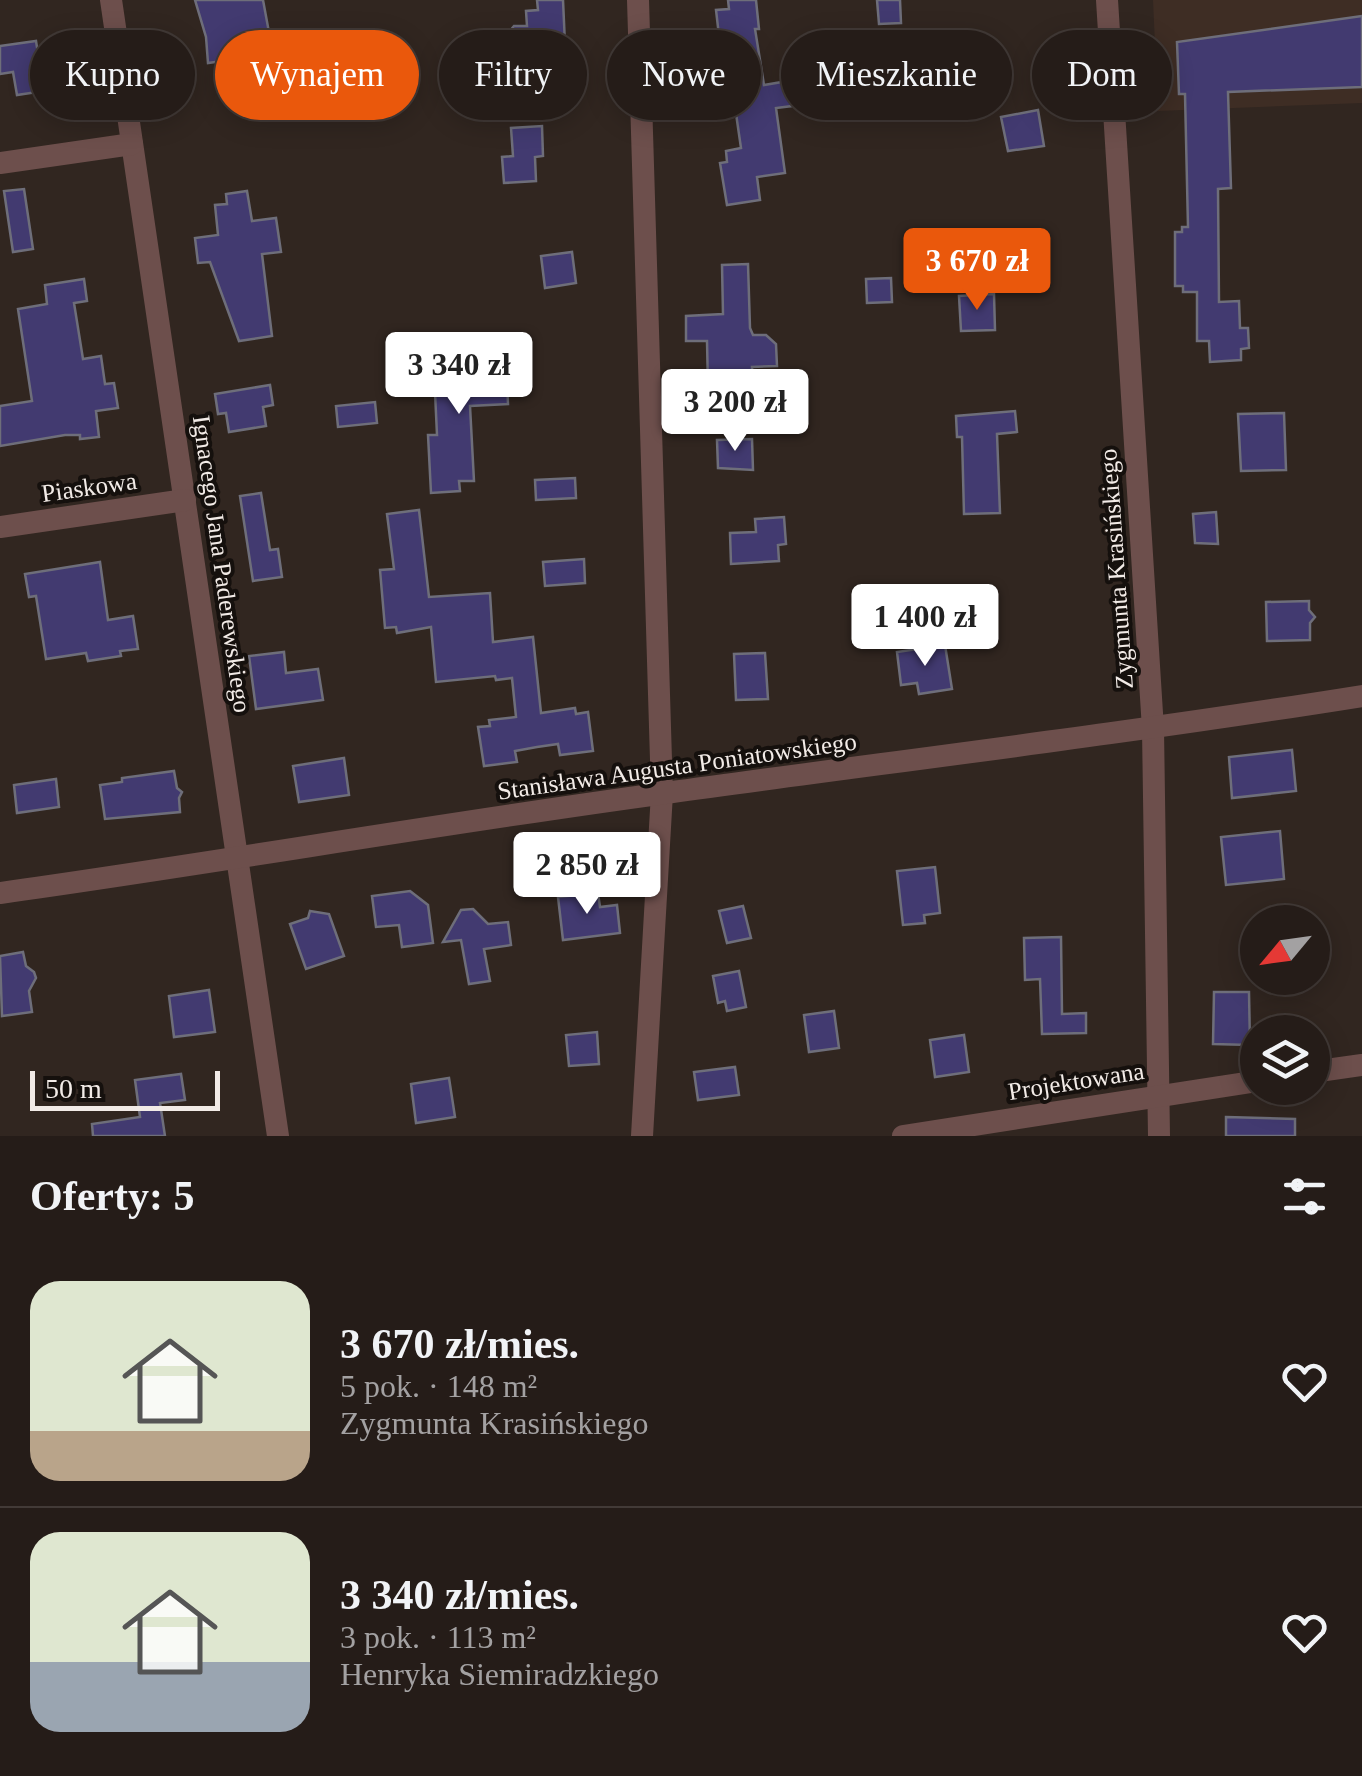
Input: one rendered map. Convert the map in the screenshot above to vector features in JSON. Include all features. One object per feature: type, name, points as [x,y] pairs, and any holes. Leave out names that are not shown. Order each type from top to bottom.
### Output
[{"type":"street","name":"Ignacego Jana Paderewskiego","points":[[111,0],[278,1136]]},
{"type":"street","points":[[638,0],[662,793],[642,1136]]},
{"type":"street","name":"Zygmunta Krasińskiego","points":[[1107,0],[1153,729],[1159,1136]]},
{"type":"street","points":[[0,163],[132,144]]},
{"type":"street","name":"Piaskowa","points":[[0,527],[185,500]]},
{"type":"street","name":"Stanisława Augusta Poniatowskiego","points":[[0,892],[238,860],[662,793],[1153,729],[1362,696]]},
{"type":"street","points":[[1330,1069],[1362,1065]]},
{"type":"street","name":"Projektowana","points":[[903,1136],[1240,1083]]},
{"type":"shaded area","points":[[1153,0],[1362,0],[1362,103],[1172,110],[1172,30],[1154,30]]},
{"type":"building","points":[[195,0],[263,0],[269,30],[215,30],[215,62],[208,63],[206,37]]},
{"type":"building","points":[[537,0],[563,0],[564,30],[511,30],[514,26],[527,26],[526,11],[538,10]]},
{"type":"building","points":[[728,0],[756,0],[759,29],[718,30],[716,10],[729,9]]},
{"type":"building","points":[[877,0],[900,0],[901,23],[879,24]]},
{"type":"building","points":[[1362,16],[1362,87],[1228,92],[1231,188],[1218,189],[1219,302],[1239,301],[1240,328],[1248,328],[1249,348],[1241,349],[1241,360],[1210,362],[1209,341],[1197,341],[1197,292],[1183,292],[1183,286],[1175,286],[1175,232],[1188,227],[1185,94],[1179,94],[1177,42]]},
{"type":"building","points":[[30,42],[30,93],[17,95],[13,72],[0,74],[0,46]]},
{"type":"building","points":[[761,66],[764,85],[781,82],[781,107],[776,108],[785,173],[757,177],[760,200],[727,205],[720,163],[727,162],[726,151],[741,148],[737,120],[761,120]]},
{"type":"building","points":[[1032,111],[1032,120],[1040,120],[1044,146],[1008,151],[1002,120],[1012,120],[1012,115]]},
{"type":"building","points":[[542,126],[543,156],[535,157],[536,181],[504,183],[502,157],[513,156],[511,128]]},
{"type":"building","points":[[24,189],[33,249],[13,252],[4,191]]},
{"type":"building","points":[[247,191],[252,221],[276,218],[281,252],[262,254],[272,336],[239,341],[210,262],[198,263],[195,238],[218,235],[215,205],[227,204],[226,194]]},
{"type":"building","points":[[572,252],[576,283],[545,288],[541,256]]},
{"type":"building","points":[[748,264],[750,328],[753,335],[766,335],[776,344],[777,366],[752,367],[753,382],[708,387],[707,341],[686,341],[686,316],[723,314],[722,265]]},
{"type":"building","points":[[891,278],[892,302],[867,303],[866,279]]},
{"type":"building","points":[[84,279],[87,301],[74,303],[83,359],[101,356],[105,384],[114,383],[118,408],[96,411],[99,437],[80,439],[80,435],[65,435],[0,446],[0,406],[32,401],[18,309],[47,304],[45,285]]},
{"type":"building","points":[[994,294],[995,330],[961,331],[959,296]]},
{"type":"building","points":[[480,345],[481,382],[507,381],[508,404],[470,406],[474,481],[459,481],[460,491],[431,493],[428,435],[437,435],[435,392],[443,387],[442,355],[452,355],[452,347]]},
{"type":"building","points":[[270,385],[273,405],[263,407],[266,426],[229,432],[226,413],[218,414],[215,394]]},
{"type":"building","points":[[375,402],[377,423],[338,427],[336,406]]},
{"type":"building","points":[[1015,411],[1017,432],[997,434],[1000,513],[964,514],[962,437],[957,437],[956,416]]},
{"type":"building","points":[[1284,413],[1286,470],[1241,471],[1238,414]]},
{"type":"building","points":[[752,439],[753,470],[718,468],[717,440]]},
{"type":"building","points":[[575,478],[576,498],[536,500],[535,480]]},
{"type":"building","points":[[261,493],[270,550],[278,549],[282,577],[253,581],[240,496]]},
{"type":"building","points":[[419,510],[429,597],[490,593],[493,642],[533,637],[541,713],[575,708],[576,714],[588,712],[593,751],[560,755],[558,744],[515,751],[517,762],[484,766],[478,727],[490,726],[489,720],[516,717],[512,678],[436,682],[431,627],[397,633],[396,627],[385,628],[380,570],[394,569],[387,514]]},
{"type":"building","points":[[1216,512],[1218,544],[1195,543],[1193,514]]},
{"type":"building","points":[[784,517],[786,544],[778,545],[779,561],[731,564],[730,533],[756,532],[755,519]]},
{"type":"building","points":[[584,559],[585,583],[545,586],[543,562]]},
{"type":"building","points":[[100,562],[108,620],[133,616],[138,649],[88,661],[86,653],[46,659],[36,596],[29,597],[25,574]]},
{"type":"building","points":[[1309,601],[1309,610],[1315,617],[1310,623],[1310,640],[1267,641],[1266,602]]},
{"type":"building","points":[[945,645],[952,689],[919,694],[917,683],[901,685],[897,652]]},
{"type":"building","points":[[284,652],[286,673],[318,669],[323,700],[256,709],[249,656]]},
{"type":"building","points":[[765,653],[768,699],[736,700],[734,654]]},
{"type":"building","points":[[1292,750],[1296,791],[1232,798],[1229,757]]},
{"type":"building","points":[[344,758],[349,795],[299,802],[293,766]]},
{"type":"building","points":[[174,771],[177,788],[182,792],[180,812],[105,819],[100,785]]},
{"type":"building","points":[[56,779],[59,807],[17,813],[14,785]]},
{"type":"building","points":[[1280,831],[1284,879],[1226,885],[1221,837]]},
{"type":"building","points":[[565,844],[570,875],[544,878],[539,848]]},
{"type":"building","points":[[935,867],[940,913],[924,915],[925,923],[903,925],[897,871]]},
{"type":"building","points":[[410,891],[428,905],[433,943],[402,947],[399,925],[376,927],[372,896]]},
{"type":"building","points":[[598,893],[600,907],[617,905],[620,933],[563,940],[558,897]]},
{"type":"building","points":[[743,906],[751,938],[727,943],[719,911]]},
{"type":"building","points":[[473,909],[488,924],[508,922],[511,945],[484,949],[490,981],[469,984],[461,940],[443,942],[461,910]]},
{"type":"building","points":[[310,911],[329,914],[344,956],[306,969],[290,924],[308,918]]},
{"type":"building","points":[[1061,937],[1062,1014],[1086,1013],[1086,1033],[1042,1034],[1040,979],[1025,980],[1024,938]]},
{"type":"building","points":[[23,952],[26,966],[36,978],[29,991],[32,1012],[2,1016],[0,956]]},
{"type":"building","points":[[739,971],[746,1007],[727,1011],[725,1001],[718,1003],[713,976]]},
{"type":"building","points":[[209,990],[215,1032],[174,1037],[169,996]]},
{"type":"building","points":[[1214,992],[1249,995],[1249,1015],[1240,1015],[1240,1045],[1213,1044]]},
{"type":"building","points":[[834,1011],[839,1048],[809,1052],[804,1015]]},
{"type":"building","points":[[597,1032],[599,1064],[569,1066],[566,1035]]},
{"type":"building","points":[[964,1035],[969,1072],[935,1077],[930,1040]]},
{"type":"building","points":[[735,1067],[739,1095],[698,1100],[694,1072]]},
{"type":"building","points":[[181,1074],[185,1100],[160,1103],[165,1136],[93,1136],[92,1124],[140,1117],[135,1080]]},
{"type":"building","points":[[449,1078],[455,1117],[416,1123],[411,1084]]},
{"type":"building","points":[[1226,1117],[1295,1119],[1295,1136],[1226,1136]]}]
